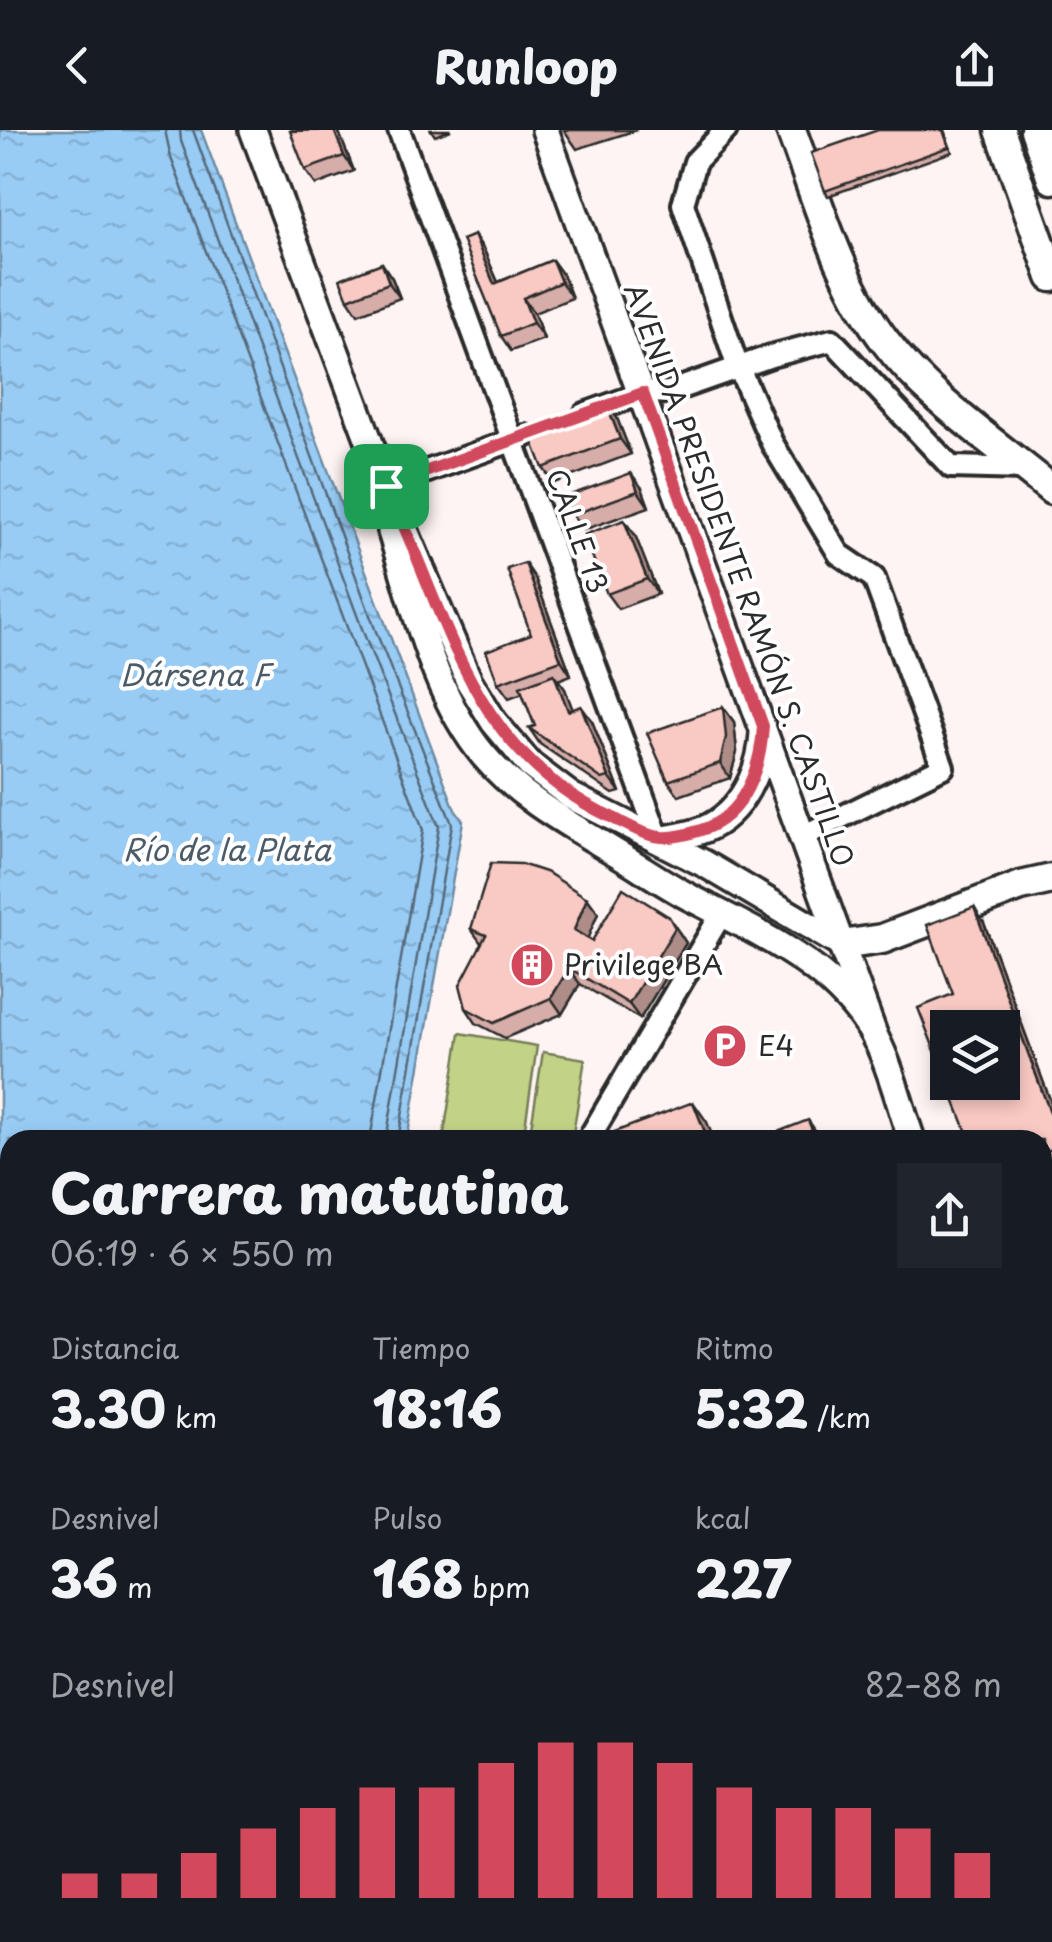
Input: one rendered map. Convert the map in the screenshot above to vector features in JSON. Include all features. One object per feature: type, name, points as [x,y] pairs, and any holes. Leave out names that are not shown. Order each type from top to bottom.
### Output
[{"type":"highway","points":[[791,130],[850,285],[884,340],[916,377],[1052,490]]},
{"type":"highway","points":[[1000,130],[1052,277]]},
{"type":"highway","points":[[1036,130],[1052,179]]},
{"type":"highway","points":[[842,945],[882,939],[1022,886],[1052,879]]},
{"type":"main road","points":[[253,130],[386,486],[469,681],[502,732],[530,765],[571,796],[659,840],[842,945]]},
{"type":"main road","name":"AVENIDA PRESIDENTE RAMÓN S. CASTILLO","points":[[545,130],[908,1130]]},
{"type":"main road","points":[[386,486],[389,527],[428,644],[446,693],[483,754],[535,803],[789,949],[830,981],[876,1040]]},
{"type":"main road","points":[[659,840],[707,828],[727,814],[755,774],[763,726]]},
{"type":"street","name":"CALLE 13","points":[[400,130],[659,840]]},
{"type":"street","points":[[726,130],[695,162],[684,204],[738,368],[772,442],[839,554],[874,578],[944,767],[803,836]]},
{"type":"street","points":[[386,486],[643,393],[670,392],[832,340],[952,467],[1026,468]]},
{"type":"street","points":[[594,1130],[722,913]]},
{"type":"green space","points":[[460,1033],[537,1046],[524,1130],[445,1130]]},
{"type":"green space","points":[[543,1052],[585,1059],[574,1130],[531,1130]]},
{"type":"water","name":"Río de la Plata","points":[[0,130],[201,130],[455,810],[463,821],[409,1130],[0,1130]]},
{"type":"building","points":[[334,130],[344,156],[305,170],[290,131]]},
{"type":"building","points":[[878,130],[943,130],[949,147],[825,191],[811,153]]},
{"type":"building","points":[[474,235],[494,284],[552,260],[561,282],[523,298],[533,323],[501,336],[462,240]]},
{"type":"building","points":[[382,263],[389,283],[348,299],[340,279]]},
{"type":"building","points":[[606,403],[620,439],[543,468],[529,432]]},
{"type":"building","points":[[631,473],[638,491],[572,515],[565,497]]},
{"type":"building","points":[[624,520],[647,579],[607,594],[584,535]]},
{"type":"building","points":[[525,563],[561,660],[498,683],[486,651],[531,634],[507,569]]},
{"type":"building","points":[[554,674],[568,711],[581,706],[609,777],[602,779],[529,728],[535,726],[520,687]]},
{"type":"building","points":[[723,707],[726,737],[720,763],[668,781],[647,733]]},
{"type":"building","points":[[491,863],[521,864],[548,873],[587,898],[574,930],[592,941],[623,888],[669,917],[675,928],[629,1004],[569,968],[551,998],[494,1023],[466,1008],[460,985],[486,935],[471,929]]},
{"type":"building","points":[[974,907],[1012,1010],[930,1010],[930,1038],[918,1008],[953,994],[927,925]]},
{"type":"building","points":[[1020,1031],[1052,1118],[1052,1130],[966,1130],[954,1100],[1020,1100]]},
{"type":"building","points":[[693,1102],[704,1130],[620,1130]]},
{"type":"building","points":[[808,1120],[812,1130],[782,1130]]},
{"type":"place","name":"Privilege BA","points":[[532,965]]},
{"type":"place","name":"E4","points":[[725,1046]]},
{"type":"route","points":[[643,393],[763,726],[755,774],[727,814],[707,828],[659,840],[594,809],[530,765],[494,722],[469,681],[386,486],[643,393]]},
{"type":"water label","name":"Dársena F","points":[[195,676]]}]
